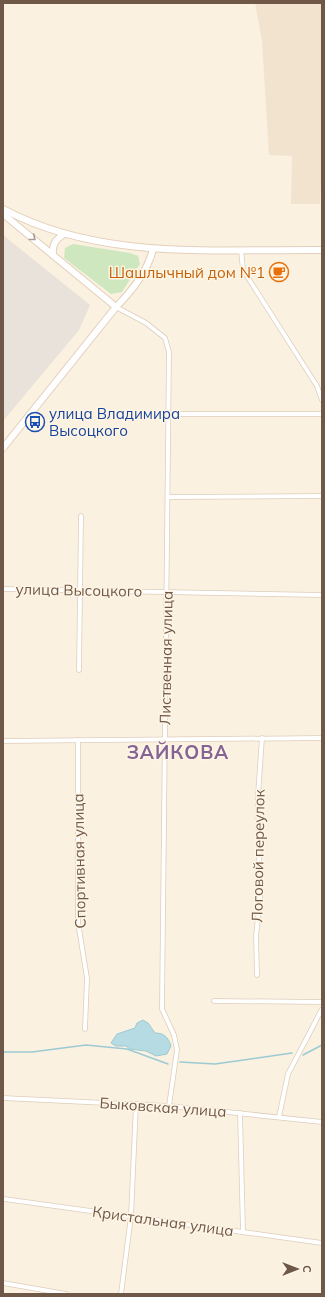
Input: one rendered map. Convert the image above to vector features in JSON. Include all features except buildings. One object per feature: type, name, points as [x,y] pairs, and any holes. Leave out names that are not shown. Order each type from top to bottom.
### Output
[{"type":"main road","points":[[3,209],[64,234],[110,244],[153,249],[322,250]]},
{"type":"main road","points":[[3,214],[116,307]]},
{"type":"main road","points":[[53,255],[52,247],[57,238],[64,234]]},
{"type":"main road","points":[[3,448],[116,307],[126,297],[150,260],[153,249]]},
{"type":"street","points":[[241,250],[243,270],[317,386],[322,400]]},
{"type":"street","name":"Лиственная улица","points":[[116,307],[146,323],[165,338],[169,352],[162,1009],[174,1035],[177,1050],[169,1106]]},
{"type":"street","points":[[169,414],[322,414]]},
{"type":"street","points":[[168,497],[322,496]]},
{"type":"street","points":[[79,670],[81,516]]},
{"type":"street","name":"улица Высоцкого","points":[[3,588],[322,595]]},
{"type":"street","points":[[3,741],[164,738],[322,738]]},
{"type":"street","name":"Логовой переулок","points":[[257,975],[256,936],[260,899],[258,795],[262,738]]},
{"type":"street","name":"Спортивная улица","points":[[78,740],[78,922],[87,978],[85,1029]]},
{"type":"street","points":[[214,1001],[322,1002]]},
{"type":"street","points":[[280,1117],[288,1074],[322,1009]]},
{"type":"street","name":"Быковская улица","points":[[3,1098],[169,1106],[322,1122]]},
{"type":"street","points":[[121,1294],[131,1216],[136,1104]]},
{"type":"street","points":[[240,1113],[243,1232]]},
{"type":"street","name":"Кристальная улица","points":[[4,1199],[322,1243]]},
{"type":"street","points":[[3,1283],[66,1294]]},
{"type":"shaded area","points":[[255,3],[322,3],[322,162],[320,204],[291,204],[292,156],[269,155],[262,41]]},
{"type":"shaded area","points":[[3,235],[90,305],[79,330],[3,421]]},
{"type":"green space","points":[[73,244],[130,253],[138,256],[140,264],[122,292],[111,294],[64,258],[65,248]]},
{"type":"water","points":[[143,1020],[148,1023],[155,1033],[161,1034],[167,1038],[171,1046],[167,1054],[156,1056],[146,1051],[130,1049],[126,1046],[116,1046],[111,1043],[117,1034],[135,1028],[137,1023]]},
{"type":"waterway","points":[[3,1052],[32,1052],[86,1045],[127,1049],[168,1064]]},
{"type":"waterway","points":[[303,1055],[322,1045]]},
{"type":"waterway","points":[[180,1062],[215,1064],[292,1053]]},
{"type":"place","name":"Шашлычный дом №1","points":[[279,272]]},
{"type":"place","name":"улица Владимира Высоцкого","points":[[35,422]]},
{"type":"district","name":"ЗАЙКОВА","points":[[178,752]]}]
